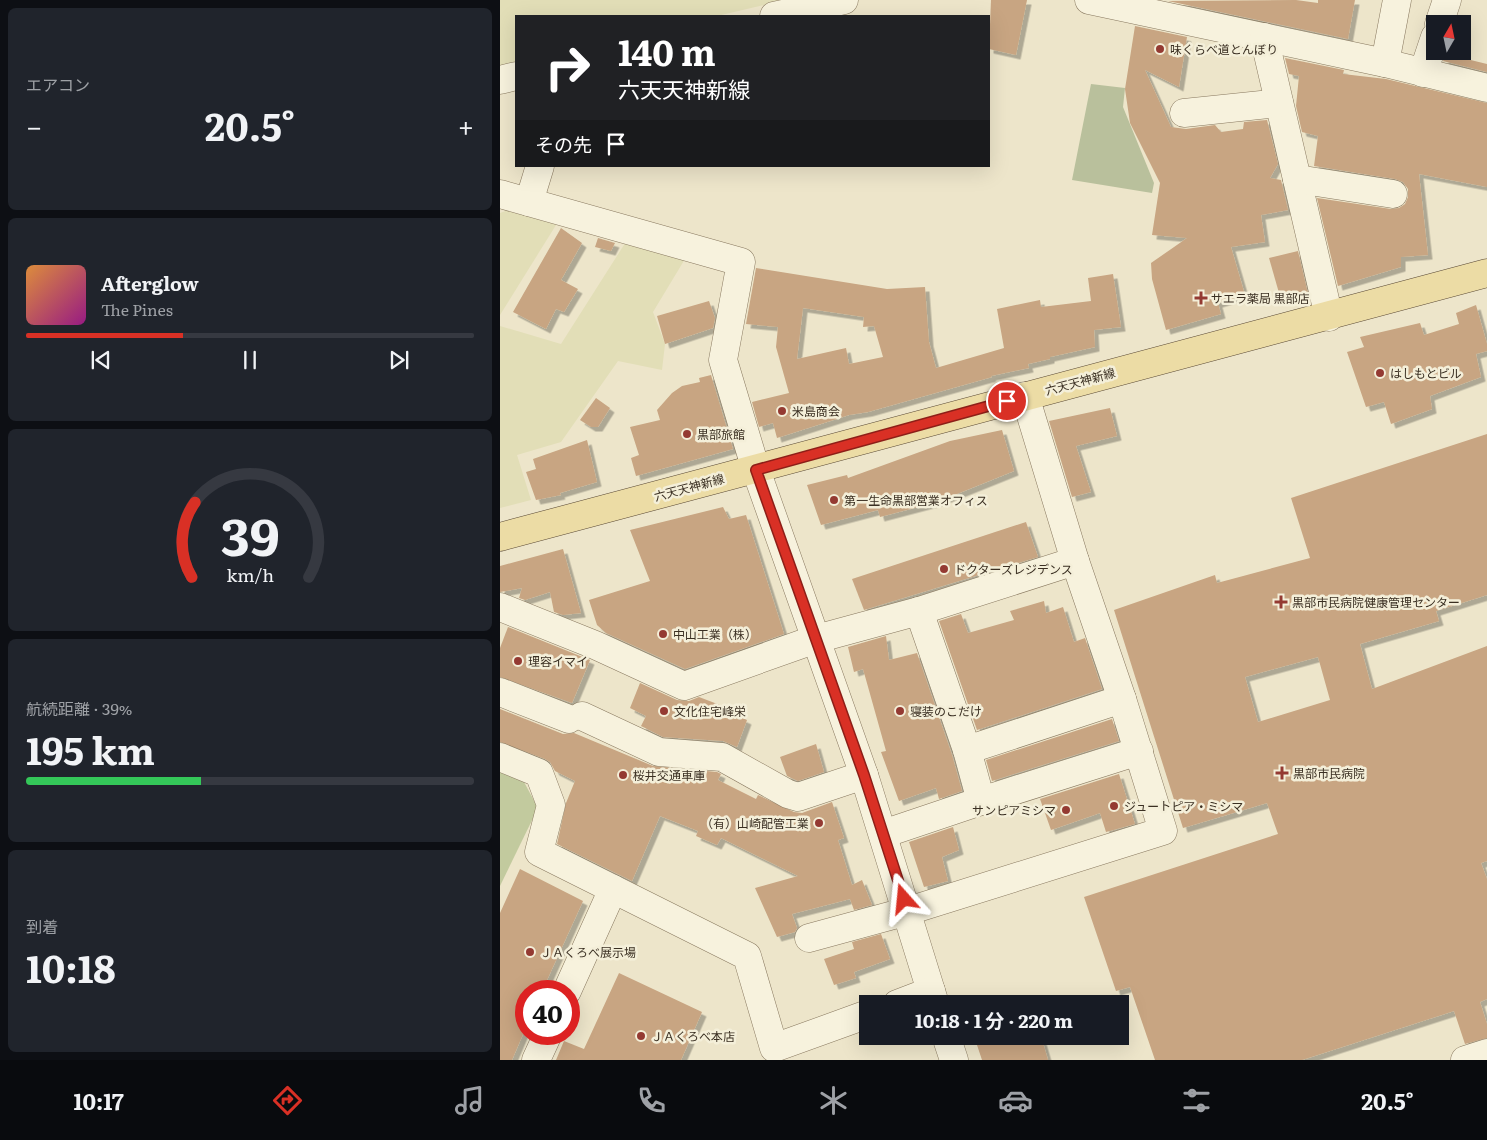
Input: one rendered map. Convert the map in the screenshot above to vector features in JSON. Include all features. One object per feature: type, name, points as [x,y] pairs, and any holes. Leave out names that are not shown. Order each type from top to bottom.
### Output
[{"type":"main road","name":"六天天神新線","points":[[500,537],[1487,274]]},
{"type":"street","points":[[778,15],[844,0]]},
{"type":"street","points":[[1089,0],[1183,10],[1264,37],[1385,63],[1487,88]]},
{"type":"street","points":[[1385,63],[1396,0]]},
{"type":"street","points":[[1442,15],[1447,0]]},
{"type":"street","points":[[1264,37],[1330,317]]},
{"type":"street","points":[[1423,73],[1427,60]]},
{"type":"street","points":[[500,80],[515,76]]},
{"type":"street","points":[[1184,113],[1279,103]]},
{"type":"street","points":[[529,202],[540,167]]},
{"type":"street","points":[[1297,179],[1393,194]]},
{"type":"street","points":[[500,194],[741,262],[723,360],[756,470],[864,775],[908,912],[932,995]]},
{"type":"street","points":[[809,938],[908,912],[1163,831],[1139,751],[1075,561],[1025,396]]},
{"type":"street","points":[[502,614],[595,645],[684,686],[816,639],[918,610],[1075,561]]},
{"type":"street","points":[[918,610],[967,750],[981,801]]},
{"type":"street","points":[[500,692],[576,718],[659,752],[722,757],[788,794],[798,797],[864,775]]},
{"type":"street","points":[[967,750],[1122,699]]},
{"type":"street","points":[[883,834],[1139,751]]},
{"type":"street","points":[[500,757],[539,773],[551,805],[539,852],[747,956],[776,1054],[859,1018]]},
{"type":"street","points":[[572,980],[613,889]]},
{"type":"street","points":[[536,1060],[543,1045]]},
{"type":"street","points":[[949,1045],[954,1060]]},
{"type":"street","points":[[1465,1060],[1487,1053]]},
{"type":"shaded area","points":[[500,0],[785,0],[721,15],[515,15],[515,64],[500,68]]},
{"type":"shaded area","points":[[520,206],[561,217],[500,315],[500,213]]},
{"type":"shaded area","points":[[629,237],[688,254],[653,312],[665,344],[662,370],[618,361],[561,442],[517,455],[531,500],[500,508],[500,326],[561,344]]},
{"type":"green space","points":[[1091,84],[1125,88],[1123,107],[1154,183],[1152,193],[1072,180]]},
{"type":"green space","points":[[500,772],[524,782],[538,808],[500,886]]},
{"type":"building","points":[[991,0],[1027,0],[1016,55],[990,49]]},
{"type":"building","points":[[1296,0],[1318,3],[1318,0],[1355,0],[1348,39],[1168,1]]},
{"type":"building","points":[[1135,26],[1187,37],[1179,87],[1145,70],[1171,127],[1186,129],[1215,125],[1221,132],[1243,129],[1244,122],[1267,120],[1278,164],[1270,178],[1281,180],[1288,210],[1261,215],[1265,242],[1231,247],[1245,295],[1218,303],[1221,314],[1166,330],[1152,279],[1151,263],[1187,238],[1152,235],[1160,183],[1130,123],[1125,89]]},
{"type":"building","points":[[1285,58],[1344,70],[1343,74],[1386,79],[1487,103],[1487,187],[1419,174],[1428,255],[1401,257],[1401,267],[1338,286],[1317,198],[1391,209],[1399,208],[1405,204],[1408,197],[1408,189],[1403,182],[1395,179],[1314,166],[1318,136],[1302,132],[1296,106],[1299,76],[1289,74]]},
{"type":"building","points":[[1471,60],[1487,64],[1487,72],[1443,61]]},
{"type":"building","points":[[561,228],[582,243],[561,280],[578,289],[564,312],[556,309],[546,329],[513,312]]},
{"type":"building","points":[[598,238],[615,243],[611,251],[595,247]]},
{"type":"building","points":[[1298,251],[1308,294],[1281,300],[1269,258]]},
{"type":"building","points":[[756,268],[887,289],[925,287],[929,342],[936,368],[1004,348],[997,309],[1040,300],[1041,307],[1091,301],[1088,278],[1113,274],[1121,327],[1094,330],[1095,347],[1050,357],[1050,359],[1028,364],[1029,368],[991,376],[868,412],[849,415],[777,438],[773,423],[759,427],[752,402],[789,393],[776,347],[778,327],[746,324]],"holes":[[[803,308],[864,317],[863,327],[874,326],[883,357],[849,364],[846,348],[797,359]]]},
{"type":"building","points":[[709,301],[715,318],[713,328],[665,344],[657,316]]},
{"type":"building","points":[[1476,305],[1487,344],[1487,351],[1476,354],[1481,377],[1430,396],[1432,409],[1391,424],[1384,402],[1366,407],[1347,352],[1364,347],[1360,337],[1420,323],[1424,335],[1459,324],[1456,313]]},
{"type":"building","points":[[711,375],[733,449],[636,476],[631,458],[639,455],[630,427],[660,420],[657,410],[672,393],[682,386],[700,382],[699,378]]},
{"type":"building","points":[[596,398],[610,408],[598,427],[591,427],[580,420]]},
{"type":"building","points":[[1110,408],[1117,436],[1076,446],[1091,492],[1072,497],[1049,421]]},
{"type":"building","points":[[1002,430],[1014,471],[937,502],[880,517],[878,510],[821,525],[807,485],[847,475],[848,478],[950,441]]},
{"type":"building","points":[[1487,434],[1487,595],[1436,611],[1439,621],[1360,644],[1372,689],[1487,646],[1487,861],[1481,863],[1487,879],[1487,999],[1480,1002],[1487,1024],[1487,1038],[1465,1044],[1454,1011],[1302,1060],[1155,1060],[1130,987],[1116,991],[1084,897],[1278,834],[1267,803],[1183,828],[1114,610],[1215,575],[1217,583],[1310,558],[1291,498]],"holes":[[[1318,657],[1330,700],[1258,722],[1245,677]]]},
{"type":"building","points":[[587,440],[597,482],[560,493],[561,495],[536,500],[526,472],[536,469],[533,459]]},
{"type":"building","points":[[723,507],[729,519],[746,515],[784,634],[685,669],[606,633],[597,625],[589,600],[650,581],[630,530]]},
{"type":"building","name":"ドクターズレジデンス","points":[[1026,522],[1038,557],[864,610],[852,579]]},
{"type":"building","points":[[563,549],[581,613],[563,615],[554,612],[550,592],[525,600],[519,598],[522,588],[500,592],[500,566]]},
{"type":"building","points":[[1044,601],[1046,613],[1063,607],[1074,642],[1085,638],[1102,689],[977,730],[939,621],[961,614],[968,633],[1014,620],[1010,611]]},
{"type":"building","points":[[508,627],[590,660],[572,703],[500,677],[500,648]]},
{"type":"building","points":[[886,636],[889,660],[917,653],[952,755],[962,791],[939,799],[936,788],[899,801],[881,752],[886,751],[863,669],[854,672],[848,647]]},
{"type":"building","points":[[640,683],[677,700],[689,701],[699,697],[720,705],[719,707],[747,720],[737,747],[723,741],[663,737],[641,726],[646,716],[630,708]]},
{"type":"building","points":[[500,709],[563,734],[574,733],[653,766],[717,772],[721,774],[718,780],[756,799],[758,795],[794,812],[802,813],[832,802],[844,838],[838,840],[852,885],[862,880],[872,905],[854,910],[850,899],[792,914],[797,928],[795,932],[777,937],[755,888],[798,876],[721,838],[717,845],[696,836],[698,831],[660,816],[632,881],[557,844],[566,803],[575,781],[555,771],[550,762],[545,759],[500,742]]},
{"type":"building","points":[[1112,719],[1119,741],[992,781],[986,760]]},
{"type":"building","points":[[816,744],[824,772],[798,781],[787,776],[780,757]]},
{"type":"building","points":[[1119,774],[1135,824],[1106,832],[1100,813],[1051,830],[1040,799]]},
{"type":"building","points":[[953,827],[959,850],[942,857],[948,881],[924,887],[909,842]]},
{"type":"building","name":"ＪＡくろべ展示場","points":[[520,869],[583,901],[547,980],[515,980],[515,1045],[518,1045],[512,1060],[500,1060],[500,913]]},
{"type":"building","points":[[881,934],[890,959],[854,972],[856,978],[834,985],[824,959],[854,949],[852,942]]},
{"type":"building","name":"ＪＡくろべ本店","points":[[619,973],[702,1012],[681,1060],[556,1060],[562,1045],[574,1045],[584,1049]]},
{"type":"building","points":[[977,1045],[1044,1045],[1048,1060],[982,1060]]},
{"type":"place","name":"味くらべ道とんぼり","points":[[1160,49]]},
{"type":"place","name":"サエラ薬局 黒部店","points":[[1201,298]]},
{"type":"place","name":"はしもとビル","points":[[1380,373]]},
{"type":"place","name":"米島商会","points":[[782,411]]},
{"type":"place","name":"黒部旅館","points":[[687,434]]},
{"type":"place","name":"第一生命黒部営業オフィス","points":[[834,500]]},
{"type":"place","name":"ドクターズレジデンス","points":[[944,569]]},
{"type":"place","name":"黒部市民病院健康管理センター","points":[[1281,602]]},
{"type":"place","name":"中山工業（株）","points":[[663,634]]},
{"type":"place","name":"理容イマイ","points":[[518,661]]},
{"type":"place","name":"文化住宅峰栄","points":[[664,711]]},
{"type":"place","name":"寝装のこだけ","points":[[900,711]]},
{"type":"place","name":"黒部市民病院","points":[[1282,773]]},
{"type":"place","name":"桜井交通車庫","points":[[623,775]]},
{"type":"place","name":"ジュートピア・ミシマ","points":[[1114,806]]},
{"type":"place","name":"サンピアミシマ","points":[[1066,810]]},
{"type":"place","name":"（有）山崎配管工業","points":[[819,823]]},
{"type":"place","name":"ＪＡくろべ展示場","points":[[530,952]]},
{"type":"place","name":"ＪＡくろべ本店","points":[[641,1036]]},
{"type":"route","points":[[904,899],[864,775],[756,470],[1007,401]]}]
